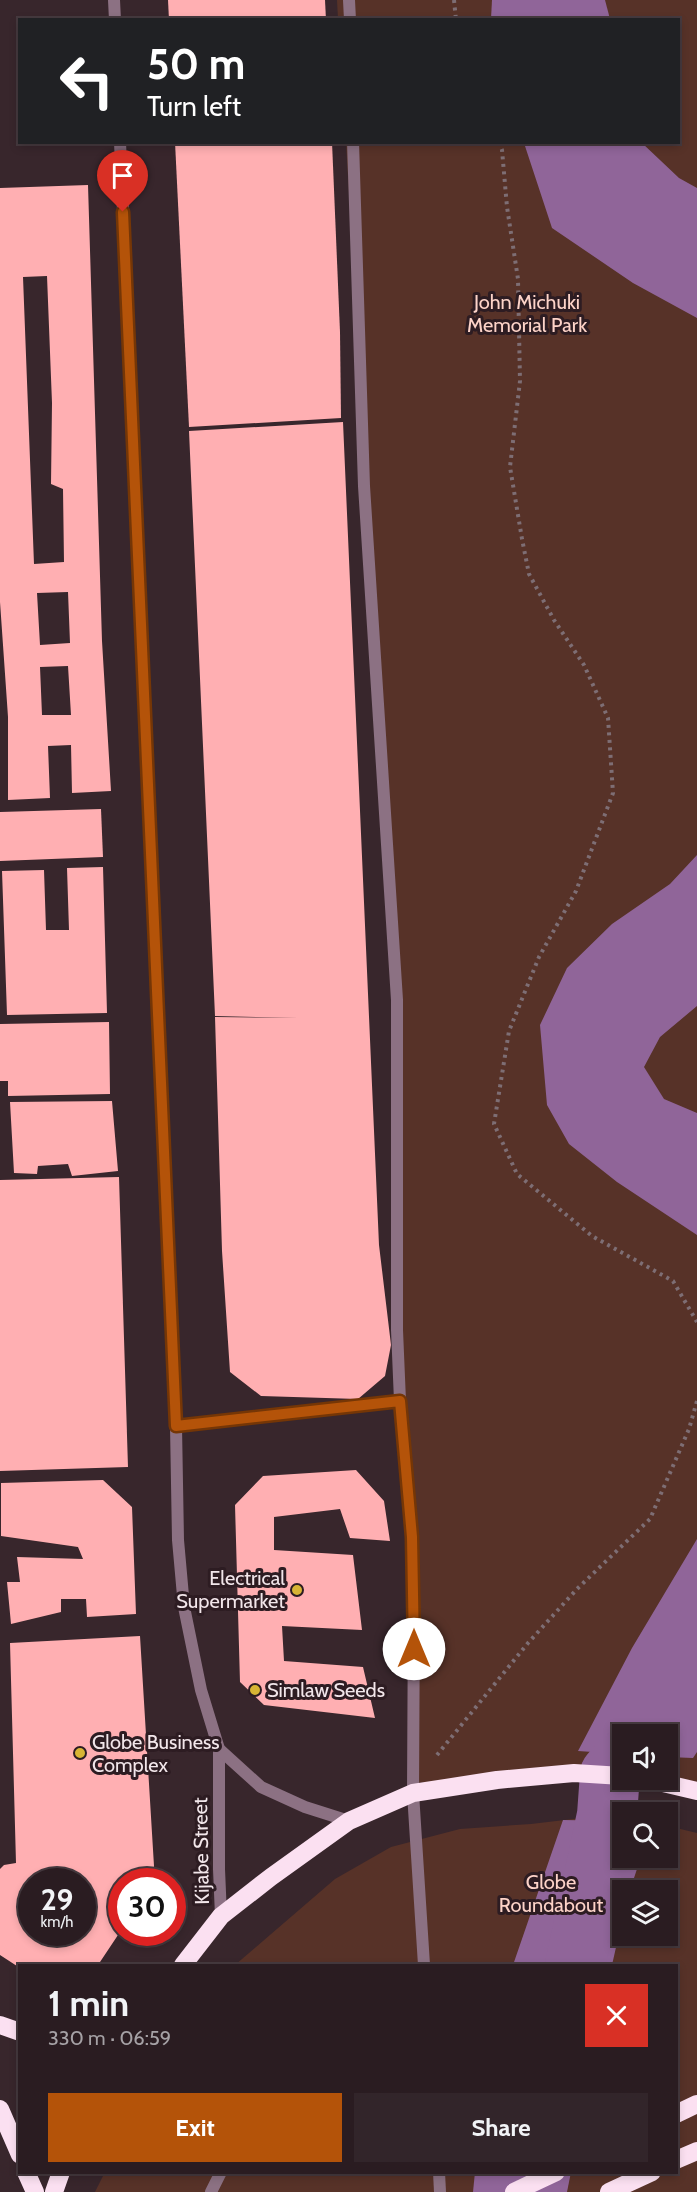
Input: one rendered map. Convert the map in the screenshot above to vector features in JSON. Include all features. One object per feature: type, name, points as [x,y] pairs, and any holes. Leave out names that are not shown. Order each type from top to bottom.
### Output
[{"type":"highway","points":[[184,1964],[221,1917],[271,1877],[349,1821],[413,1788],[574,1773],[612,1775]]},
{"type":"highway","points":[[678,1786],[694,1790]]},
{"type":"highway","points":[[0,2025],[18,2031]]},
{"type":"highway","points":[[678,2113],[697,2104]]},
{"type":"highway","points":[[0,2109],[18,2150]]},
{"type":"highway","points":[[678,2159],[697,2151]]},
{"type":"highway","points":[[28,2174],[35,2192]]},
{"type":"highway","points":[[54,2192],[60,2174]]},
{"type":"highway","points":[[514,2192],[552,2174]]},
{"type":"highway","points":[[609,2192],[648,2174]]},
{"type":"street","points":[[114,0],[115,18]]},
{"type":"street","points":[[349,0],[350,18]]},
{"type":"street","name":"Kijabe Street","points":[[120,144],[176,1426],[178,1540],[184,1607],[201,1690],[219,1749],[221,1917]]},
{"type":"street","points":[[353,144],[364,486],[397,1000],[397,1330],[400,1401],[412,1537],[413,1788],[424,1964]]},
{"type":"street","points":[[176,1426],[400,1401]]},
{"type":"street","points":[[219,1749],[261,1787],[305,1807],[349,1821]]},
{"type":"street","points":[[211,2192],[220,2174]]},
{"type":"street","points":[[439,2174],[440,2192]]},
{"type":"path","points":[[454,0],[456,18]]},
{"type":"path","points":[[500,144],[518,279],[520,381],[510,467],[522,539],[529,574],[554,620],[584,665],[608,718],[613,793],[576,891],[539,957],[509,1031],[494,1124],[517,1174],[592,1236],[672,1281],[697,1322]]},
{"type":"path","points":[[413,1788],[535,1635],[577,1589],[650,1519],[689,1429],[697,1401]]},
{"type":"green space","name":"John Michuki Memorial Park","points":[[337,0],[697,0],[697,1791],[678,1788],[678,1724],[612,1724],[612,1779],[574,1773],[413,1783],[414,1604],[400,1401],[397,1000],[346,144],[680,144],[680,18],[338,18]]},
{"type":"green space","name":"Globe Roundabout","points":[[607,1815],[612,1816],[612,1868],[678,1868],[678,1828],[697,1833],[697,2192],[95,2192],[104,2174],[678,2174],[678,1964],[236,1964],[335,1879],[391,1847],[460,1829]]},
{"type":"shaded area","points":[[492,0],[605,0],[610,18],[491,18]]},
{"type":"shaded area","points":[[524,144],[643,144],[679,178],[697,188],[697,318],[633,283],[552,228]]},
{"type":"shaded area","points":[[697,855],[697,1006],[660,1037],[644,1067],[664,1099],[697,1113],[697,1235],[617,1182],[569,1144],[547,1105],[540,1025],[567,968],[612,924],[670,884]]},
{"type":"shaded area","points":[[697,1539],[697,1752],[693,1758],[678,1757],[678,1724],[612,1724],[612,1753],[578,1751],[632,1648]]},
{"type":"shaded area","points":[[563,1820],[612,1821],[612,1868],[637,1868],[633,1880],[612,1880],[612,1946],[616,1946],[612,1964],[513,1964]]},
{"type":"shaded area","points":[[475,2174],[571,2174],[567,2192],[473,2192]]},
{"type":"building","points":[[168,0],[325,0],[326,18],[169,18]]},
{"type":"building","points":[[175,144],[332,144],[341,418],[189,427]]},
{"type":"building","points":[[88,185],[102,641],[111,791],[72,793],[71,745],[48,746],[50,798],[8,800],[8,717],[0,602],[0,188]],"holes":[[[47,276],[52,403],[51,484],[63,489],[64,562],[34,564],[23,277]],[[68,592],[70,643],[40,645],[37,593]],[[68,666],[71,715],[42,715],[40,667]]]},
{"type":"building","points":[[343,422],[379,1245],[391,1345],[385,1376],[358,1399],[261,1396],[230,1372],[222,1251],[215,1017],[299,1018],[215,1016],[189,431]]},
{"type":"building","points":[[101,809],[103,857],[0,861],[0,812]]},
{"type":"building","points":[[103,867],[107,1013],[7,1015],[2,871],[44,870],[46,930],[69,930],[67,868]]},
{"type":"building","points":[[109,1022],[110,1094],[8,1096],[8,1081],[0,1081],[0,1024]]},
{"type":"building","points":[[112,1101],[118,1171],[72,1176],[68,1164],[38,1166],[37,1174],[14,1173],[10,1102]]},
{"type":"building","points":[[119,1177],[128,1467],[0,1471],[0,1180]]},
{"type":"building","name":"Electrical Supermarket","points":[[356,1470],[384,1501],[390,1541],[350,1538],[340,1509],[274,1517],[274,1550],[353,1555],[362,1630],[282,1626],[284,1661],[363,1667],[375,1718],[264,1705],[240,1682],[235,1505],[263,1476]]},
{"type":"building","points":[[103,1480],[132,1507],[136,1614],[87,1617],[86,1599],[61,1599],[61,1612],[11,1624],[7,1582],[20,1582],[17,1557],[83,1559],[78,1547],[1,1536],[1,1483]]},
{"type":"building","name":"Globe Business Complex","points":[[140,1636],[154,1868],[108,1868],[108,1946],[111,1946],[99,1964],[18,1964],[18,1967],[0,1955],[0,1869],[4,1865],[16,1863],[10,1643]]},
{"type":"waterway","points":[[575,1964],[607,1815],[612,1772]]},
{"type":"place","name":"Electrical Supermarket","points":[[297,1590]]},
{"type":"place","name":"Simlaw Seeds","points":[[255,1690]]},
{"type":"place","name":"Globe Business Complex","points":[[80,1753]]},
{"type":"route","points":[[123,212],[176,1426],[400,1401],[412,1537],[414,1649]]}]
